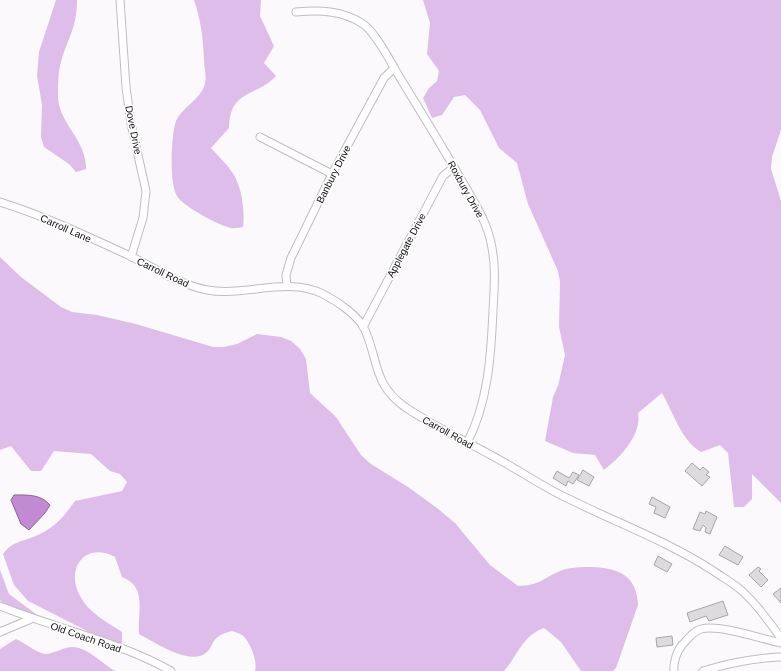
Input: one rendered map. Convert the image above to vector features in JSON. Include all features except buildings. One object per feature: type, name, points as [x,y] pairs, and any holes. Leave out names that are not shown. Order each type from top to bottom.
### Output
[{"type":"street","name":"Dove Drive","points":[[120,0],[128,102],[146,191],[143,218],[131,257]]},
{"type":"street","name":"Roxbury Drive","points":[[296,12],[318,10],[333,12],[364,24],[377,40],[454,167],[478,208],[487,230],[492,246],[495,270],[491,351],[486,386],[476,425],[467,443]]},
{"type":"street","name":"Banbury Drive","points":[[287,285],[286,275],[291,258],[332,174],[384,78],[394,68]]},
{"type":"street","points":[[260,138],[332,174]]},
{"type":"street","name":"Applegate Drive","points":[[363,327],[443,176],[454,167]]},
{"type":"street","name":"Carroll Lane","points":[[0,202],[45,218],[131,257]]},
{"type":"street","name":"Carroll Road","points":[[131,257],[181,282],[207,290],[255,289],[287,285],[321,293],[343,306],[363,327],[376,368],[384,386],[392,396],[429,422],[512,466],[542,486],[670,546],[705,566],[742,591],[763,614],[781,638]]},
{"type":"street","name":"Old Coach Road","points":[[0,606],[31,619],[129,652],[171,671]]},
{"type":"street","points":[[0,632],[31,619]]},
{"type":"street","points":[[674,671],[673,666],[679,648],[692,634],[701,629],[732,631],[781,643]]},
{"type":"street","points":[[703,671],[729,663],[759,658],[781,657]]},
{"type":"shaded area","points":[[56,0],[77,0],[74,25],[60,66],[58,79],[59,106],[67,123],[78,140],[85,159],[86,169],[76,172],[69,164],[44,147],[41,137],[42,105],[37,76],[39,52]]},
{"type":"shaded area","points":[[194,0],[261,0],[260,16],[274,46],[264,63],[276,76],[268,83],[239,100],[230,115],[229,128],[211,148],[230,169],[238,184],[244,214],[243,227],[231,228],[202,215],[181,200],[174,190],[172,159],[173,137],[176,121],[183,111],[200,94],[206,80],[201,29]]},
{"type":"shaded area","points":[[423,0],[781,0],[781,130],[772,157],[771,169],[781,201],[781,503],[752,474],[752,499],[744,507],[734,507],[728,453],[720,445],[701,452],[694,447],[678,426],[662,393],[638,413],[637,430],[633,438],[617,459],[604,470],[595,455],[573,453],[545,441],[553,397],[558,386],[565,355],[559,327],[560,282],[558,271],[528,204],[517,163],[499,148],[480,110],[465,95],[454,97],[442,115],[432,118],[423,98],[429,88],[437,81],[439,71],[427,54],[430,23]]},
{"type":"shaded area","points":[[0,257],[21,277],[61,307],[72,312],[97,315],[136,324],[213,347],[224,347],[237,344],[257,334],[281,337],[291,341],[300,349],[306,359],[310,393],[336,417],[361,455],[371,464],[408,487],[455,523],[490,565],[518,586],[536,583],[562,570],[579,567],[610,569],[618,572],[630,580],[637,595],[638,605],[616,668],[613,671],[581,671],[561,642],[544,628],[530,636],[525,641],[504,671],[255,671],[256,667],[254,657],[248,642],[242,635],[232,631],[224,633],[218,637],[208,651],[200,656],[192,657],[183,655],[164,648],[139,634],[140,601],[135,587],[130,581],[122,577],[115,557],[104,553],[87,555],[81,560],[75,576],[76,586],[80,596],[93,612],[122,632],[122,643],[111,643],[28,601],[14,585],[3,554],[7,549],[16,543],[36,536],[52,527],[75,501],[122,491],[127,482],[120,474],[110,471],[91,454],[54,451],[41,471],[31,471],[11,446],[0,450]]},
{"type":"shaded area","points":[[14,495],[29,495],[38,497],[50,505],[45,513],[29,530],[21,524],[11,500]]},
{"type":"shaded area","points":[[0,570],[9,594],[40,617],[6,607],[0,600]]},
{"type":"shaded area","points":[[16,639],[43,654],[70,647],[79,648],[88,652],[115,671],[0,671],[0,649]]}]
